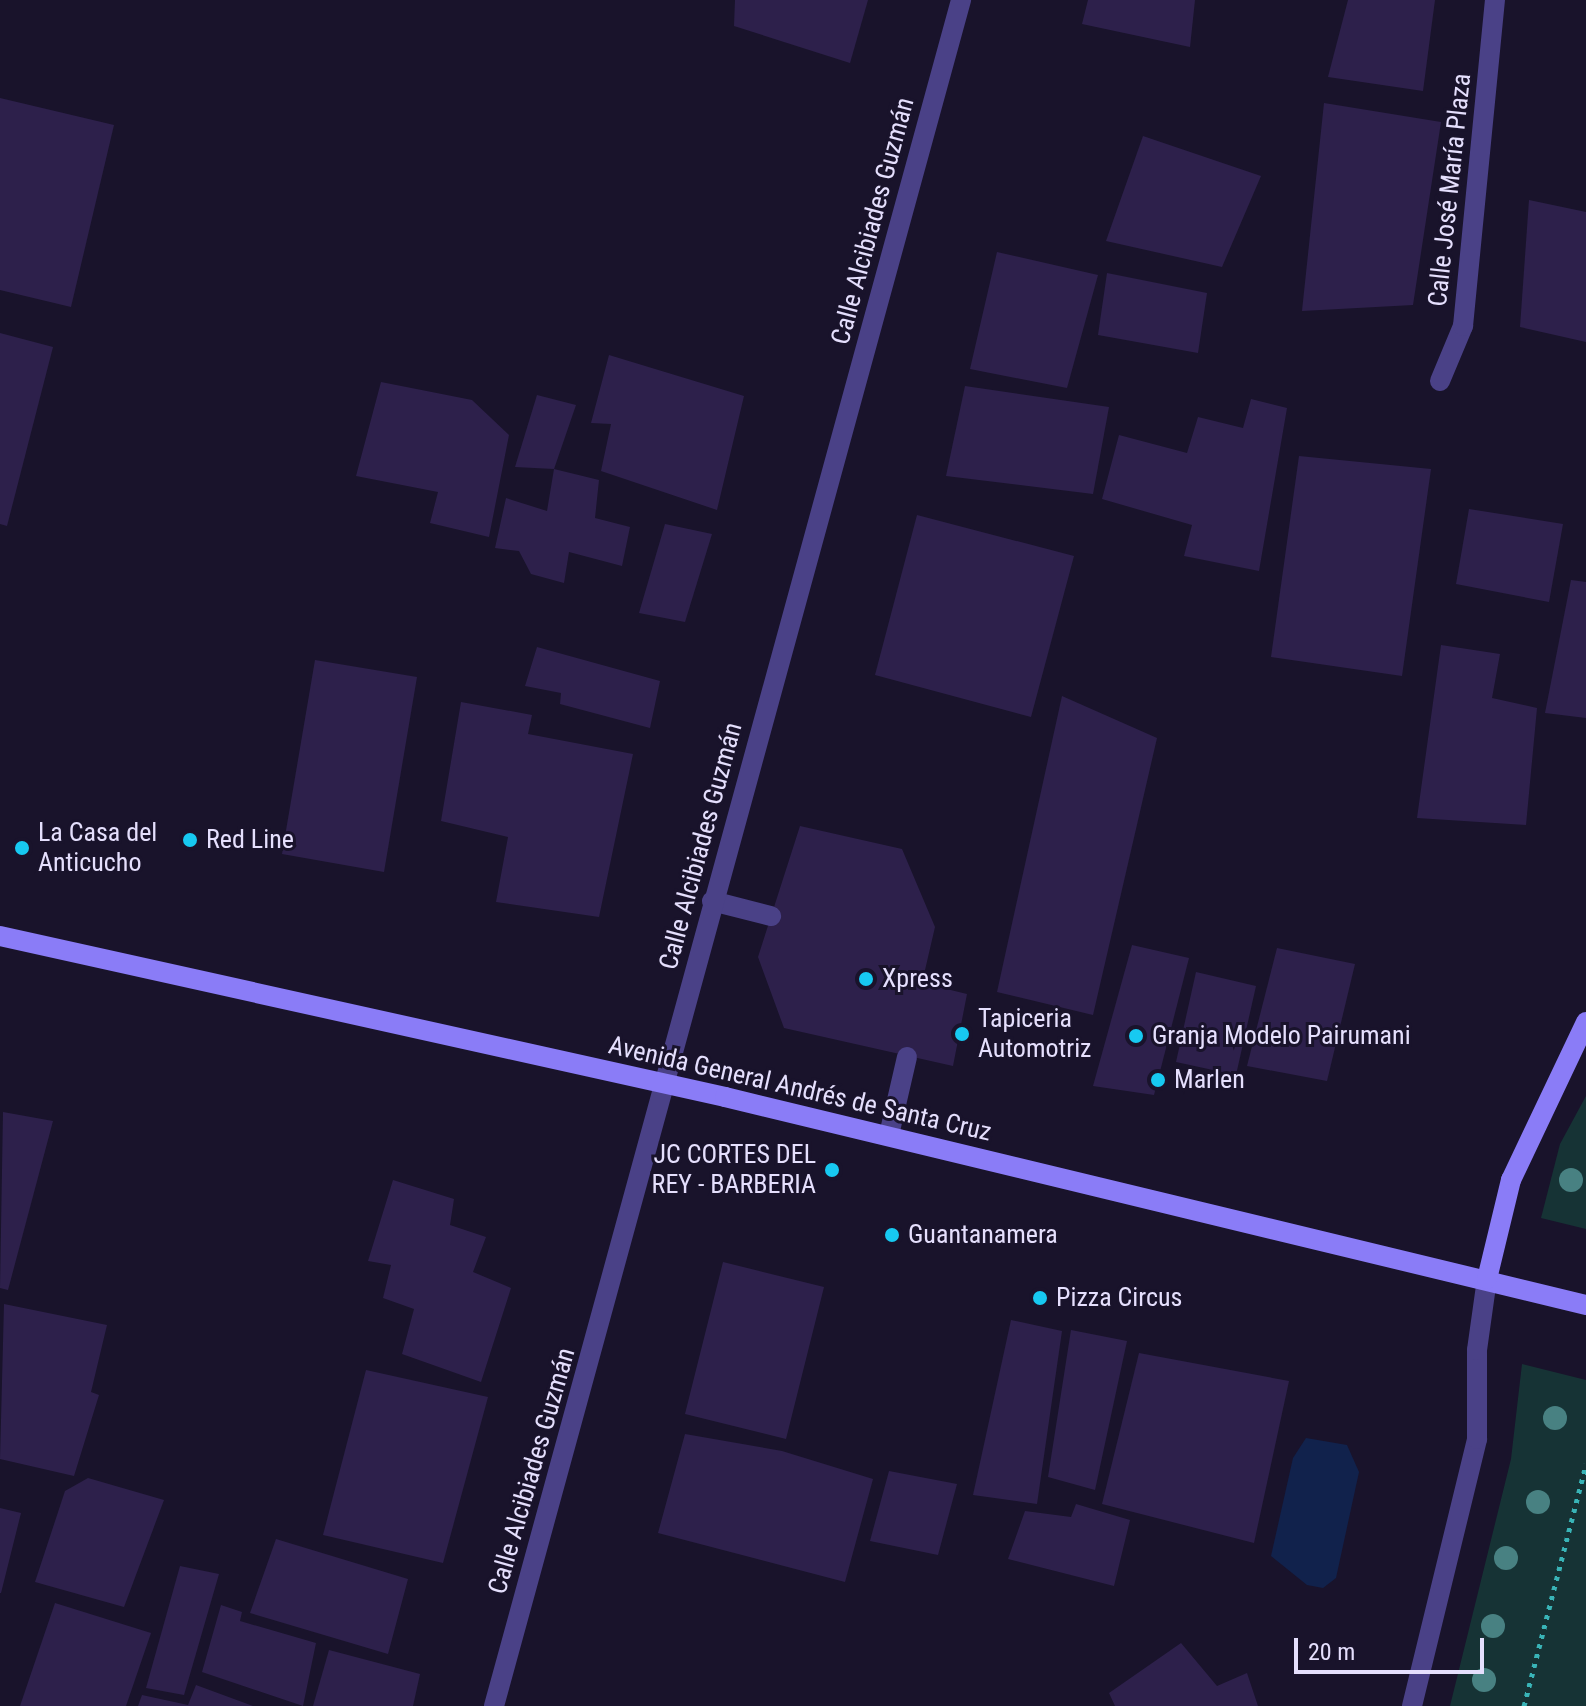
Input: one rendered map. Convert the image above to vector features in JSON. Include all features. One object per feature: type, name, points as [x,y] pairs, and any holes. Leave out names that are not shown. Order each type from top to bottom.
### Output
[{"type":"main road","name":"Avenida General Andrés de Santa Cruz","points":[[0,936],[889,1135],[1586,1305]]},
{"type":"main road","points":[[1487,1279],[1511,1180],[1586,1022]]},
{"type":"street","name":"Calle Alcibiades Guzmán","points":[[494,1706],[667,1084],[712,901],[961,0]]},
{"type":"street","name":"Calle José María Plaza","points":[[1440,381],[1463,326],[1495,0]]},
{"type":"street","points":[[712,901],[771,916]]},
{"type":"street","points":[[889,1135],[907,1057]]},
{"type":"street","points":[[1412,1706],[1477,1439],[1477,1350],[1487,1279]]},
{"type":"path","points":[[1524,1706],[1586,1464]]},
{"type":"green space","points":[[1586,1096],[1586,1229],[1541,1218],[1560,1144]]},
{"type":"green space","points":[[1522,1364],[1586,1380],[1586,1706],[1450,1706],[1511,1459]]},
{"type":"water","points":[[1306,1438],[1347,1445],[1359,1472],[1336,1578],[1323,1588],[1307,1585],[1271,1556],[1293,1458]]},
{"type":"building","points":[[735,0],[868,0],[850,63],[734,26]]},
{"type":"building","points":[[1088,0],[1195,0],[1190,47],[1082,24]]},
{"type":"building","points":[[1348,0],[1435,0],[1423,91],[1328,77]]},
{"type":"building","points":[[0,98],[114,125],[71,307],[0,290]]},
{"type":"building","points":[[1324,103],[1441,122],[1413,305],[1302,311]]},
{"type":"building","points":[[1143,136],[1261,176],[1222,267],[1106,241]]},
{"type":"building","points":[[1529,200],[1586,212],[1586,342],[1520,327]]},
{"type":"building","points":[[997,252],[1098,275],[1067,388],[970,369]]},
{"type":"building","points":[[1107,273],[1207,293],[1198,353],[1098,335]]},
{"type":"building","points":[[0,333],[53,347],[7,526],[0,524]]},
{"type":"building","points":[[609,355],[744,396],[717,510],[601,471],[611,424],[591,423]]},
{"type":"building","points":[[381,382],[472,400],[509,435],[489,537],[430,523],[438,492],[356,476]]},
{"type":"building","points":[[965,386],[1109,407],[1093,494],[946,476]]},
{"type":"building","points":[[537,395],[576,405],[554,469],[515,467]]},
{"type":"building","points":[[1251,399],[1287,408],[1259,571],[1184,556],[1192,525],[1102,499],[1119,435],[1187,453],[1198,417],[1243,428]]},
{"type":"building","points":[[1299,456],[1431,469],[1402,676],[1271,657]]},
{"type":"building","points":[[554,469],[599,480],[595,518],[630,527],[622,566],[569,552],[564,583],[531,574],[519,551],[495,548],[506,498],[547,511]]},
{"type":"building","points":[[1469,509],[1563,524],[1549,602],[1456,584]]},
{"type":"building","points":[[917,515],[1074,556],[1031,717],[875,675]]},
{"type":"building","points":[[665,524],[712,534],[685,622],[639,613]]},
{"type":"building","points":[[1571,580],[1586,582],[1586,718],[1545,713]]},
{"type":"building","points":[[1441,645],[1500,654],[1492,698],[1537,708],[1526,825],[1417,818]]},
{"type":"building","points":[[537,647],[660,681],[650,728],[560,704],[561,693],[525,686]]},
{"type":"building","points":[[315,660],[417,677],[384,872],[282,854]]},
{"type":"building","points":[[1062,696],[1157,738],[1093,1015],[997,992]]},
{"type":"building","points":[[461,702],[532,715],[528,734],[633,754],[599,917],[496,902],[508,837],[441,821]]},
{"type":"building","points":[[800,826],[902,849],[935,927],[922,983],[967,994],[953,1066],[784,1028],[758,957]]},
{"type":"building","points":[[1132,945],[1189,958],[1154,1095],[1093,1086]]},
{"type":"building","points":[[1277,948],[1355,964],[1327,1081],[1247,1066]]},
{"type":"building","points":[[1196,972],[1256,986],[1236,1075],[1176,1062]]},
{"type":"building","points":[[3,1112],[53,1121],[8,1290],[0,1288]]},
{"type":"building","points":[[393,1180],[454,1199],[450,1225],[486,1237],[473,1272],[511,1288],[481,1382],[402,1354],[414,1309],[383,1298],[391,1265],[368,1261]]},
{"type":"building","points":[[723,1262],[824,1287],[786,1439],[685,1414]]},
{"type":"building","points":[[4,1304],[107,1325],[91,1392],[99,1395],[74,1476],[0,1459]]},
{"type":"building","points":[[1011,1320],[1062,1331],[1037,1504],[973,1495]]},
{"type":"building","points":[[1071,1330],[1127,1341],[1095,1490],[1048,1477]]},
{"type":"building","points":[[1139,1353],[1289,1381],[1254,1543],[1102,1504]]},
{"type":"building","points":[[366,1370],[488,1397],[443,1563],[323,1535]]},
{"type":"building","points":[[685,1434],[782,1451],[873,1479],[845,1582],[658,1533]]},
{"type":"building","points":[[889,1471],[957,1484],[938,1555],[870,1541]]},
{"type":"building","points":[[88,1478],[164,1500],[124,1607],[35,1582],[65,1491]]},
{"type":"building","points":[[1076,1504],[1130,1520],[1114,1586],[1008,1559],[1025,1511],[1071,1517]]},
{"type":"building","points":[[0,1508],[21,1513],[1,1593],[0,1593]]},
{"type":"building","points":[[276,1539],[408,1579],[388,1654],[250,1613]]},
{"type":"building","points":[[180,1566],[219,1574],[184,1695],[146,1688]]},
{"type":"building","points":[[55,1603],[151,1633],[126,1706],[20,1706]]},
{"type":"building","points":[[221,1605],[242,1612],[240,1621],[316,1643],[303,1706],[202,1672]]},
{"type":"building","points":[[1181,1643],[1217,1686],[1247,1673],[1258,1706],[1115,1706],[1109,1693]]},
{"type":"building","points":[[329,1650],[420,1674],[413,1706],[313,1706]]},
{"type":"building","points":[[196,1685],[253,1706],[138,1706],[142,1695],[188,1705]]},
{"type":"place","name":"Red Line","points":[[190,840]]},
{"type":"place","name":"La Casa del Anticucho","points":[[22,848]]},
{"type":"place","name":"Xpress","points":[[866,979]]},
{"type":"place","name":"Tapiceria Automotriz","points":[[962,1034]]},
{"type":"place","name":"Granja Modelo Pairumani","points":[[1136,1036]]},
{"type":"place","name":"Marlen","points":[[1158,1080]]},
{"type":"place","name":"JC CORTES DEL REY - BARBERIA","points":[[832,1170]]},
{"type":"place","name":"Guantanamera","points":[[892,1235]]},
{"type":"place","name":"Pizza Circus","points":[[1040,1298]]}]
